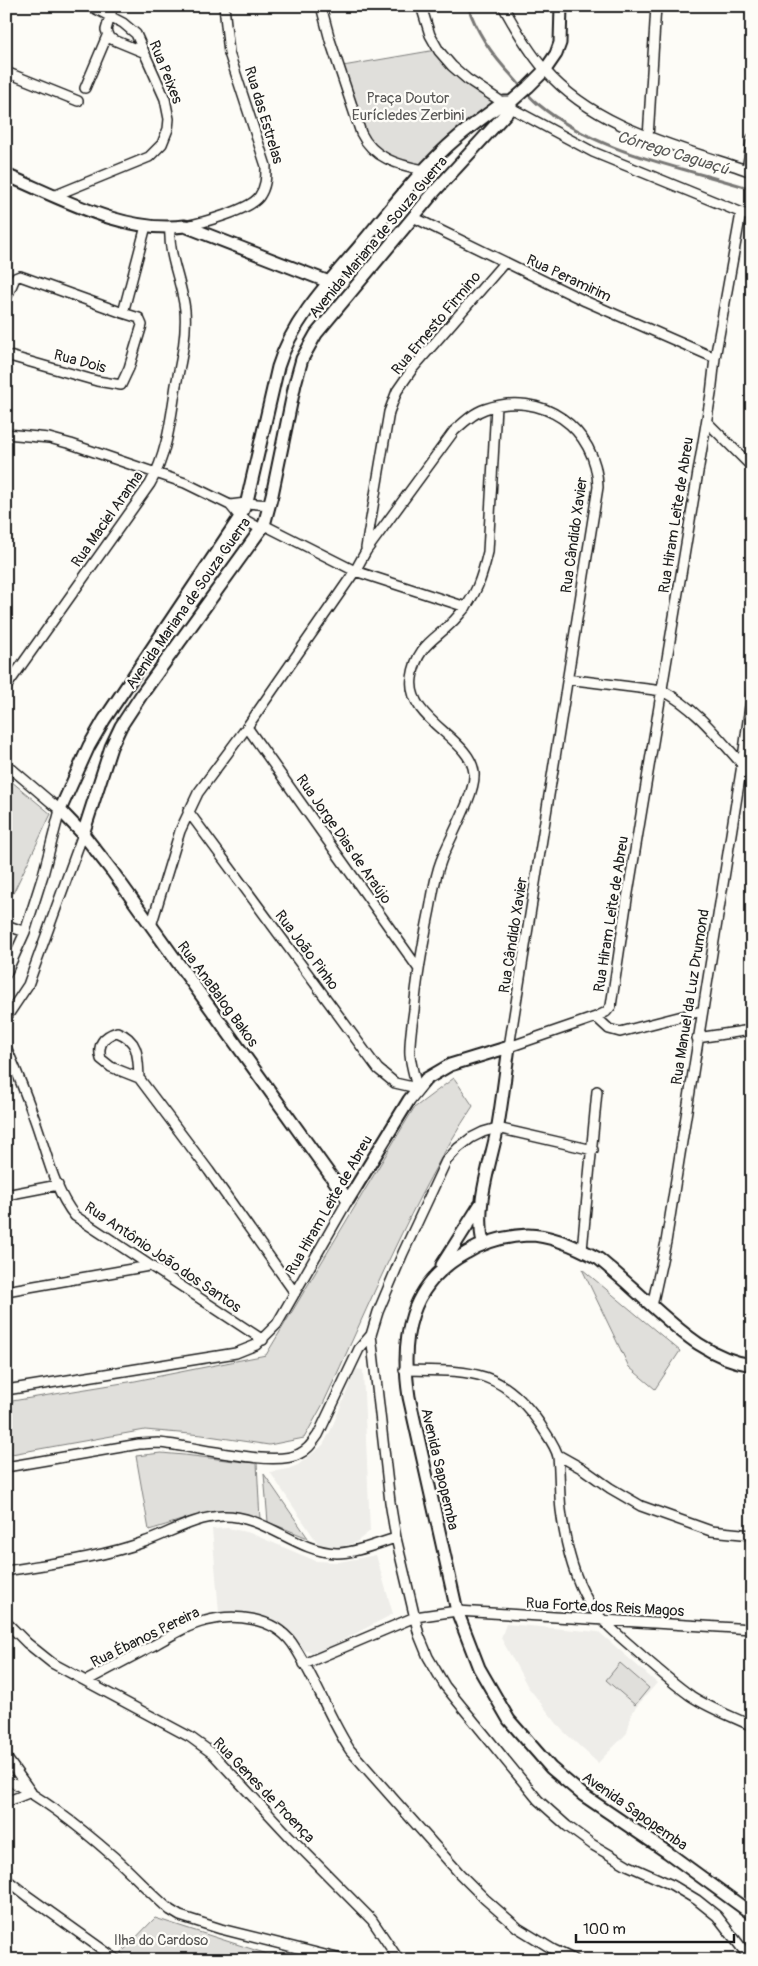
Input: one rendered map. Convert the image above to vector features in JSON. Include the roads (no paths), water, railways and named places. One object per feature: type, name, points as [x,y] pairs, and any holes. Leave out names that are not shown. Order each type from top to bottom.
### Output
[{"type":"main road","points":[[511,102],[543,72],[556,54],[560,44],[561,6]]},
{"type":"main road","name":"Avenida Mariana de Souza Guerra","points":[[60,810],[89,746],[104,720],[240,516],[246,503],[284,347],[294,328],[329,282],[420,176],[458,137],[511,102]]},
{"type":"main road","name":"Avenida Mariana de Souza Guerra","points":[[84,834],[110,747],[121,726],[262,527],[270,505],[295,384],[302,359],[316,334],[413,217],[433,190],[511,102]]},
{"type":"main road","name":"Rua das Estrelas","points":[[6,175],[117,221],[170,228],[185,226]]},
{"type":"main road","points":[[420,176],[433,190]]},
{"type":"main road","points":[[185,226],[329,282]]},
{"type":"main road","name":"Rua AnaBalog Bakos","points":[[60,810],[84,834],[348,1200]]},
{"type":"main road","name":"Rua Hiram Leite de Abreu","points":[[348,1200],[417,1088],[426,1079],[450,1065],[510,1047]]},
{"type":"main road","name":"Rua Cândido Xavier","points":[[483,1244],[480,1228],[481,1203],[497,1128],[510,1047]]},
{"type":"main road","points":[[437,1272],[481,1203]]},
{"type":"main road","name":"Avenida Sapopemba","points":[[752,1365],[734,1362],[717,1355],[693,1340],[600,1259],[554,1240],[529,1235],[483,1244],[458,1257],[437,1272],[424,1289],[410,1322],[404,1370],[457,1612],[479,1668],[502,1709],[523,1738],[545,1762],[583,1795],[667,1852],[752,1914]]},
{"type":"street","name":"Rua Peixes","points":[[56,195],[149,157],[162,144],[168,130],[167,108],[136,34],[131,29],[90,6]]},
{"type":"street","points":[[113,6],[106,30],[108,36],[112,41],[143,52]]},
{"type":"street","name":"Rua das Estrelas","points":[[185,226],[204,222],[251,204],[259,196],[266,182],[266,166],[229,52],[224,6]]},
{"type":"street","points":[[321,6],[330,40],[361,133],[367,145],[381,156],[420,176]]},
{"type":"street","points":[[420,6],[430,35],[452,66],[467,79],[511,102],[592,152],[752,217]]},
{"type":"street","points":[[503,6],[520,37],[543,72],[584,105],[648,138],[749,171],[752,138]]},
{"type":"street","points":[[648,138],[656,6]]},
{"type":"street","points":[[84,88],[108,36]]},
{"type":"street","points":[[6,72],[78,101]]},
{"type":"street","name":"Rua Hiram Leite de Abreu","points":[[510,1047],[606,1012],[612,1006],[627,899],[707,422],[715,358],[741,213]]},
{"type":"street","name":"Rua Peramirim","points":[[413,217],[585,302],[715,358]]},
{"type":"street","points":[[6,299],[13,282],[17,276],[20,276],[123,313],[146,226]]},
{"type":"street","name":"Rua Maciel Aranha","points":[[6,687],[156,473],[161,462],[173,405],[185,325],[185,309],[180,282],[170,249],[170,228]]},
{"type":"street","name":"Rua Ernesto Firmino","points":[[366,551],[389,412],[398,391],[413,368],[504,263]]},
{"type":"street","name":"Rua Dois","points":[[6,355],[120,385],[129,368],[142,326],[139,318],[123,313]]},
{"type":"street","name":"Rua Cândido Xavier","points":[[151,926],[180,831],[198,793],[247,727],[355,571],[366,551],[454,431],[468,418],[484,409],[496,406],[521,404],[551,411],[565,420],[579,433],[590,448],[598,470],[598,487],[510,1047]]},
{"type":"street","points":[[417,1088],[410,1054],[418,968],[438,870],[473,785],[474,773],[471,762],[462,750],[424,713],[415,698],[412,680],[415,665],[423,648],[457,618],[474,595],[483,575],[488,552],[496,406]]},
{"type":"street","points":[[707,422],[752,467]]},
{"type":"street","points":[[6,434],[49,438],[156,473],[230,505],[240,516],[355,571],[466,607]]},
{"type":"street","points":[[230,505],[246,503],[270,505]]},
{"type":"street","points":[[568,678],[663,691],[683,703],[707,725],[752,775]]},
{"type":"street","name":"Rua Manuel da Luz Drumond","points":[[652,1306],[666,1242],[742,765],[752,691]]},
{"type":"street","name":"Rua Jorge Dias de Araújo","points":[[247,727],[418,968]]},
{"type":"street","points":[[6,764],[60,810]]},
{"type":"street","name":"Avenida Mariana de Souza Guerra","points":[[6,974],[25,932],[43,875],[60,810]]},
{"type":"street","name":"Rua João Pinho","points":[[188,811],[378,1069],[395,1083],[417,1088]]},
{"type":"street","name":"Avenida Mariana de Souza Guerra","points":[[6,1018],[28,985],[84,834]]},
{"type":"street","points":[[6,925],[25,932]]},
{"type":"street","points":[[596,1016],[609,1030],[620,1032],[702,1011]]},
{"type":"street","points":[[697,1038],[744,1030],[752,1033]]},
{"type":"street","points":[[139,1078],[119,1072],[105,1063],[99,1053],[104,1038],[117,1032],[126,1035],[132,1040],[137,1054],[139,1078],[209,1171],[295,1293]]},
{"type":"street","name":"Rua Antônio João dos Santos","points":[[6,1047],[33,1114],[58,1185],[70,1210],[80,1220],[263,1340]]},
{"type":"street","points":[[582,1250],[597,1092]]},
{"type":"street","points":[[593,1150],[497,1128],[471,1138],[446,1161],[403,1253],[378,1312],[371,1335],[387,1484],[396,1538],[419,1635],[428,1657],[445,1686],[538,1800],[592,1845],[627,1865],[672,1885],[697,1900],[717,1916],[751,1960]]},
{"type":"street","points":[[6,1195],[58,1185]]},
{"type":"street","name":"Rua Hiram Leite de Abreu","points":[[6,1390],[236,1353],[249,1349],[263,1340],[277,1324],[348,1200]]},
{"type":"street","points":[[6,1291],[149,1266]]},
{"type":"street","points":[[6,1467],[139,1444],[158,1443],[261,1458],[285,1459],[298,1455],[309,1448],[318,1435],[359,1349],[371,1335]]},
{"type":"street","points":[[404,1370],[448,1370],[474,1373],[501,1383],[528,1408],[549,1438],[558,1455],[561,1510],[566,1540],[576,1577],[602,1621],[666,1678],[691,1696],[711,1708],[752,1726]]},
{"type":"street","points":[[558,1455],[641,1506],[711,1531],[752,1535]]},
{"type":"street","points":[[6,1571],[61,1562],[123,1548],[144,1542],[194,1522],[221,1516],[248,1518],[301,1543],[328,1552],[349,1552],[396,1538]]},
{"type":"street","points":[[304,1664],[415,1617],[457,1612]]},
{"type":"street","name":"Rua Forte dos Reis Magos","points":[[457,1612],[752,1628]]},
{"type":"street","name":"Rua Ébanos Pereira","points":[[86,1681],[180,1631],[203,1621],[218,1618],[242,1618],[264,1622],[272,1626],[291,1642],[350,1750],[460,1874],[518,1928],[554,1950],[575,1960]]},
{"type":"street","name":"Rua Genes de Proença","points":[[6,1622],[28,1644],[52,1662],[190,1737],[212,1753],[292,1839],[372,1920],[399,1960]]},
{"type":"street","points":[[7,1759],[7,1780],[31,1792],[112,1856],[160,1902],[180,1916],[221,1929],[346,1960]]},
{"type":"street","points":[[7,1759],[31,1792]]},
{"type":"street","points":[[6,1802],[31,1792]]},
{"type":"street","points":[[6,1879],[29,1898],[117,1960]]},
{"type":"waterway","name":"Córrego Caguaçú","points":[[468,6],[481,35],[498,60],[531,98],[561,121],[586,135],[640,157],[752,189]]},
{"type":"park label","name":"Praça Doutor Eurícledes Zerbini","points":[[408,106]]},
{"type":"park label","name":"Ilha do Cardoso","points":[[161,1940]]}]
